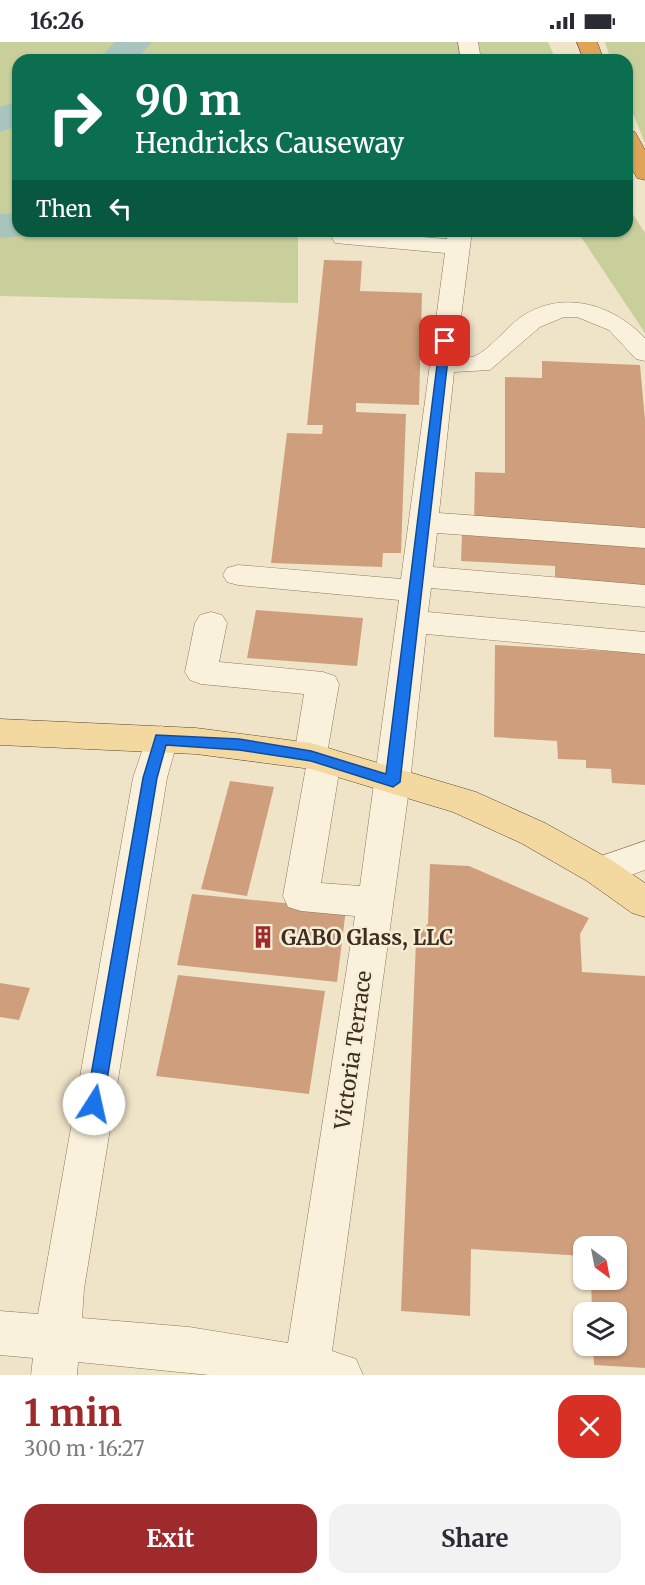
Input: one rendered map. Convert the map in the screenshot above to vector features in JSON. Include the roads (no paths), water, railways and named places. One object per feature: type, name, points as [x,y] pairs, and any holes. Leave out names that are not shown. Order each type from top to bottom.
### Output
[{"type":"highway","points":[[633,148],[645,173]]},
{"type":"main road","points":[[0,732],[239,745],[318,758],[464,802],[533,833],[600,871],[645,902]]},
{"type":"street","points":[[344,238],[459,239]]},
{"type":"street","name":"Victoria Terrace","points":[[317,1373],[375,903],[393,782],[459,239]]},
{"type":"street","points":[[442,364],[481,364],[531,322],[561,309],[581,310],[618,325],[645,353]]},
{"type":"street","points":[[423,522],[645,538]]},
{"type":"street","points":[[238,575],[645,596]]},
{"type":"street","points":[[411,622],[645,643]]},
{"type":"street","points":[[211,623],[201,672],[323,684],[313,730],[318,758],[301,896],[375,903]]},
{"type":"street","points":[[57,1356],[62,1289],[148,790],[161,739]]},
{"type":"street","points":[[600,871],[645,855]]},
{"type":"street","points":[[0,1333],[57,1356],[189,1349],[317,1373]]},
{"type":"waterway","points":[[122,54],[135,42]]},
{"type":"waterway","points":[[0,121],[12,115]]},
{"type":"waterway","points":[[0,226],[12,226]]},
{"type":"place","name":"GABO Glass, LLC","points":[[263,937]]}]
